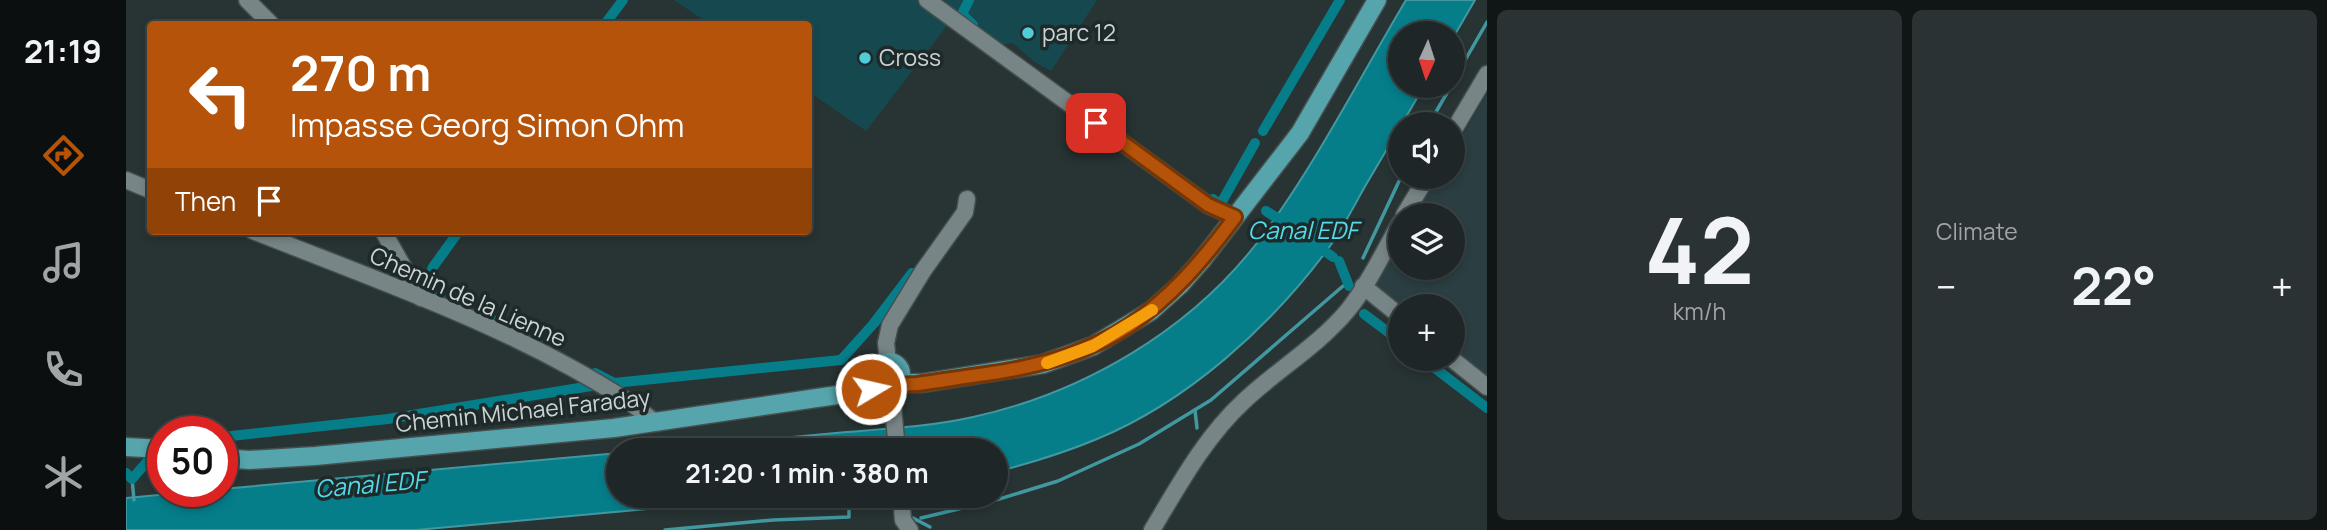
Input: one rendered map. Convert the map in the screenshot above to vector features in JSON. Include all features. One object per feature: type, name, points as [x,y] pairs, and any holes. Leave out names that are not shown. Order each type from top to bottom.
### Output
[{"type":"main road","points":[[890,380],[914,384],[1043,364],[1078,352],[1116,334],[1151,311],[1170,295],[1230,224],[1306,123],[1377,0]]},
{"type":"main road","name":"Chemin Michael Faraday","points":[[238,459],[315,456],[655,422],[827,395],[859,385],[890,380]]},
{"type":"main road","points":[[126,447],[147,448]]},
{"type":"street","points":[[247,0],[268,21]]},
{"type":"street","points":[[927,0],[1208,205],[1230,224]]},
{"type":"street","points":[[1464,112],[1487,74]]},
{"type":"street","points":[[126,180],[147,189]]},
{"type":"street","points":[[896,438],[886,343],[890,324],[961,217],[967,207],[967,199]]},
{"type":"street","name":"Chemin de la Lienne","points":[[263,235],[480,322],[555,359],[628,401],[655,422]]},
{"type":"street","points":[[385,235],[421,298]]},
{"type":"street","points":[[1152,530],[1214,434],[1245,400],[1324,335],[1349,309],[1388,243]]},
{"type":"street","points":[[1363,286],[1388,306]]},
{"type":"street","points":[[1465,369],[1487,387]]},
{"type":"street","points":[[902,508],[905,525],[910,530]]},
{"type":"shaded area","name":"Cross","points":[[674,0],[918,0],[950,22],[866,131],[812,94],[812,21],[705,21]]},
{"type":"shaded area","name":"parc 12","points":[[945,0],[1097,0],[1051,71],[1033,61],[1013,43],[998,45],[943,7]]},
{"type":"shaded area","points":[[1487,94],[1487,375],[1465,358],[1465,294],[1388,294],[1388,297],[1371,285],[1388,257],[1388,280],[1465,280],[1465,203],[1421,203],[1429,189],[1465,189],[1465,131]]},
{"type":"water","name":"Canal EDF","points":[[1406,0],[1475,0],[1463,21],[1394,21]]},
{"type":"water","name":"Canal EDF","points":[[1388,31],[1388,98],[1417,98],[1409,112],[1388,112],[1388,148],[1328,249],[1253,334],[1194,383],[1163,405],[1130,423],[1085,444],[1008,468],[1008,438],[784,438],[905,427],[973,417],[1055,392],[1094,374],[1168,329],[1202,302],[1260,239],[1318,153]]},
{"type":"water","name":"Canal EDF","points":[[606,454],[606,508],[659,508],[416,530],[126,530],[126,498],[147,496],[147,507],[238,507],[238,488]]},
{"type":"waterway","points":[[607,21],[623,0]]},
{"type":"waterway","points":[[969,0],[962,14],[973,25]]},
{"type":"waterway","points":[[1263,131],[1340,0]]},
{"type":"waterway","points":[[1465,60],[1487,22]]},
{"type":"waterway","points":[[1436,112],[1444,98]]},
{"type":"waterway","points":[[1213,199],[1220,205],[1255,143]]},
{"type":"waterway","points":[[1363,258],[1395,189]]},
{"type":"waterway","points":[[1266,211],[1285,223]]},
{"type":"waterway","points":[[440,298],[424,288],[433,267],[456,235]]},
{"type":"waterway","points":[[1316,245],[1333,257]]},
{"type":"waterway","points":[[1339,261],[1349,286]]},
{"type":"waterway","points":[[874,323],[912,273]]},
{"type":"waterway","points":[[921,518],[996,500],[1058,481],[1139,444],[1211,400],[1343,286]]},
{"type":"waterway","points":[[481,314],[499,323]]},
{"type":"waterway","points":[[1364,314],[1388,332]]},
{"type":"waterway","points":[[595,373],[614,383],[841,360],[876,321]]},
{"type":"waterway","points":[[1439,371],[1487,408]]},
{"type":"waterway","points":[[238,435],[388,419],[591,386]]},
{"type":"waterway","points":[[1195,410],[1197,428]]},
{"type":"waterway","points":[[126,473],[132,479],[147,462]]},
{"type":"waterway","points":[[132,479],[134,500]]},
{"type":"waterway","points":[[665,530],[773,520],[849,517],[849,509]]},
{"type":"waterway","points":[[913,518],[930,527]]},
{"type":"slow traffic","points":[[1047,363],[1093,346],[1152,310]]},
{"type":"place","name":"parc 12","points":[[1028,33]]},
{"type":"place","name":"Cross","points":[[865,58]]},
{"type":"route","points":[[871,389],[884,384],[917,384],[1023,368],[1078,352],[1116,334],[1151,311],[1170,295],[1202,260],[1235,217],[1208,205],[1096,123]]}]
